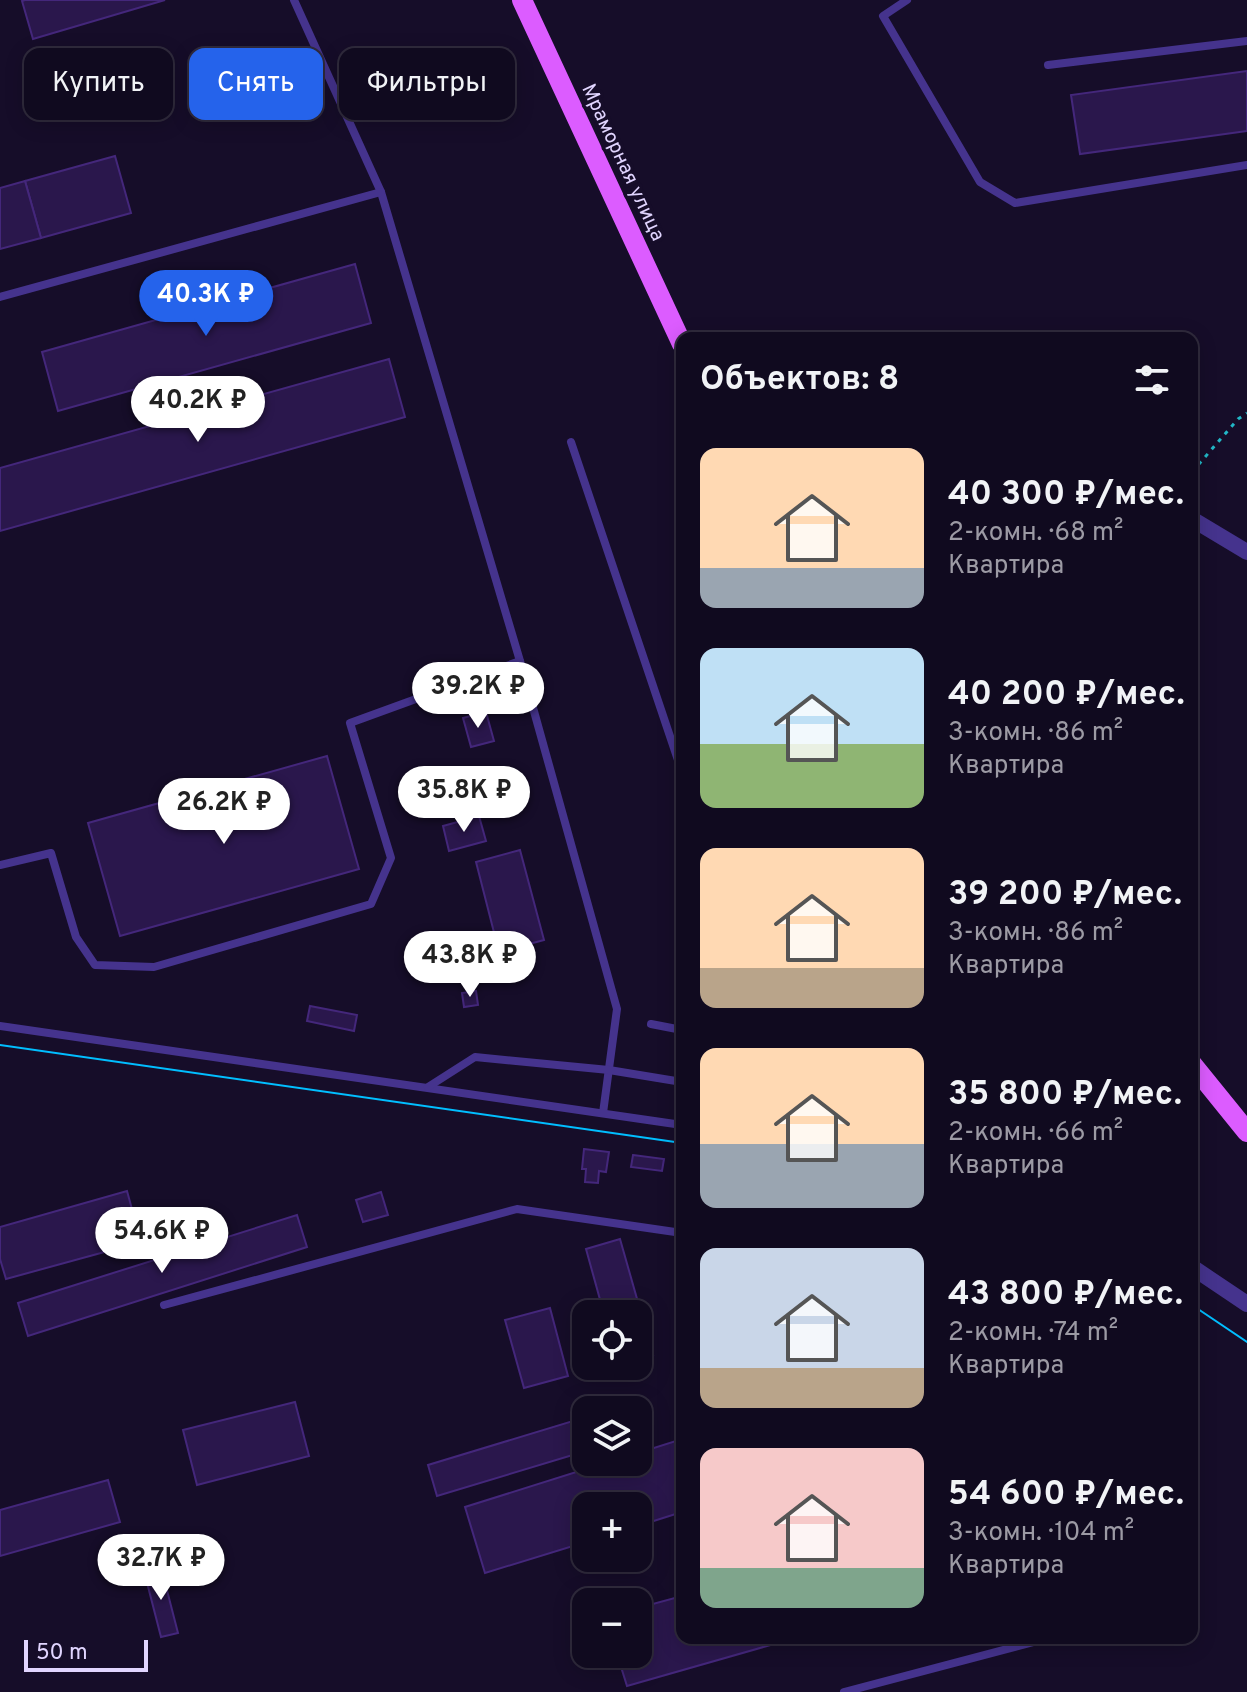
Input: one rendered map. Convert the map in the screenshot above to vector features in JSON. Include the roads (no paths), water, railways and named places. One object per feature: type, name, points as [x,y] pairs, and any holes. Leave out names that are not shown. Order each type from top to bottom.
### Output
[{"type":"main road","name":"Мраморная улица","points":[[522,0],[676,332]]},
{"type":"main road","points":[[1198,1072],[1247,1132]]},
{"type":"street","points":[[1198,523],[1247,552]]},
{"type":"street","points":[[1198,1271],[1247,1304]]},
{"type":"lane","points":[[294,0],[381,192],[520,661],[617,1009],[603,1113]]},
{"type":"lane","points":[[907,0],[883,16],[980,182],[1015,203],[1247,165]]},
{"type":"lane","points":[[1048,65],[1247,41]]},
{"type":"lane","points":[[0,297],[381,192]]},
{"type":"lane","points":[[571,442],[676,754]]},
{"type":"lane","points":[[0,865],[51,853],[76,937],[95,965],[154,967],[371,904],[391,858],[350,723],[520,661]]},
{"type":"lane","points":[[651,1024],[676,1029]]},
{"type":"lane","points":[[0,1026],[676,1124]]},
{"type":"lane","points":[[428,1087],[475,1057],[609,1070],[676,1081]]},
{"type":"lane","points":[[164,1305],[517,1209],[676,1232]]},
{"type":"lane","points":[[844,1692],[1026,1644]]},
{"type":"tram line","points":[[0,1045],[676,1142]]},
{"type":"tram line","points":[[1198,1309],[1247,1342]]}]
